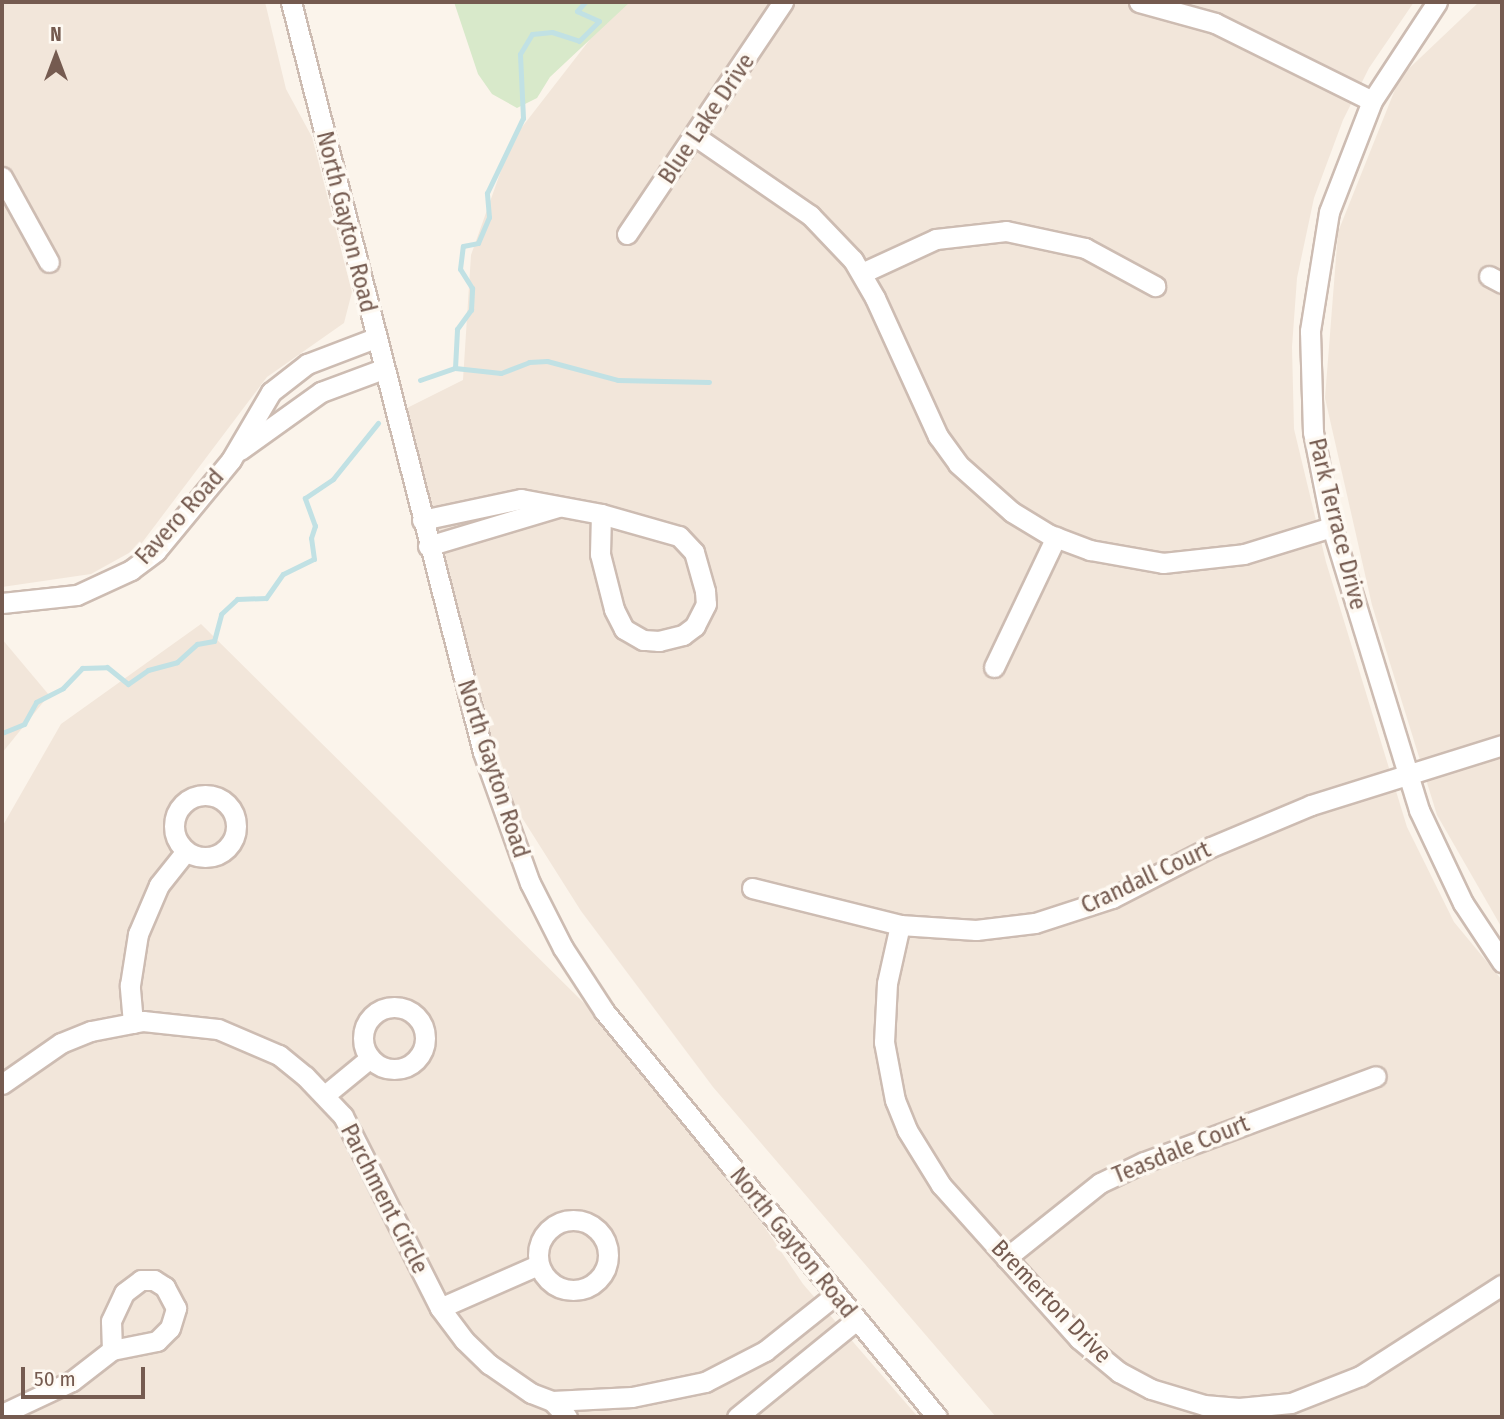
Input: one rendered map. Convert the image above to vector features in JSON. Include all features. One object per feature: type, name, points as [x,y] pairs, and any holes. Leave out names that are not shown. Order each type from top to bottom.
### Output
[{"type":"street","name":"North Gayton Road","points":[[291,2],[428,546],[503,815],[563,948],[604,1010],[834,1296],[937,1417]]},
{"type":"street","name":"Blue Lake Drive","points":[[627,234],[783,2]]},
{"type":"street","points":[[1139,2],[1215,23],[1372,101]]},
{"type":"street","name":"Park Terrace Drive","points":[[1437,2],[1372,101],[1329,212],[1310,331],[1312,432],[1332,527],[1408,774],[1441,861],[1502,962]]},
{"type":"street","points":[[695,136],[810,215],[862,274],[923,412],[958,464],[998,502],[1056,537],[1136,560],[1192,562],[1244,554],[1332,527]]},
{"type":"street","points":[[2,177],[49,262]]},
{"type":"street","points":[[862,274],[936,239],[1006,231],[1085,248],[1155,286]]},
{"type":"street","name":"Favero Road","points":[[2,603],[77,595],[131,570],[174,531],[233,455],[271,392],[285,380],[329,354],[375,338]]},
{"type":"street","name":"Favero Road","points":[[233,455],[321,392],[383,369]]},
{"type":"street","points":[[422,520],[508,499],[601,514],[679,536],[689,544],[705,591],[705,604],[695,626],[683,635],[651,641],[624,629],[614,609],[600,554],[601,514]]},
{"type":"street","points":[[428,546],[558,508]]},
{"type":"street","points":[[994,667],[1056,537]]},
{"type":"street","name":"Crandall Court","points":[[752,888],[900,925],[976,930],[1070,914],[1252,828],[1502,745]]},
{"type":"street","points":[[133,1023],[130,985],[138,934],[159,885],[186,851]]},
{"type":"street","name":"Bremerton Drive","points":[[900,925],[884,1014],[888,1071],[895,1100],[921,1157],[1079,1339],[1119,1372],[1175,1398],[1239,1408],[1291,1403],[1336,1388],[1502,1285]]},
{"type":"street","name":"Parchment Circle","points":[[2,1084],[61,1043],[133,1023],[181,1022],[248,1040],[279,1055],[325,1096],[357,1140],[440,1308],[489,1364],[531,1393],[548,1409],[567,1417]]},
{"type":"street","points":[[325,1096],[370,1058]]},
{"type":"street","name":"Teasdale Court","points":[[1006,1258],[1111,1178],[1376,1076]]},
{"type":"street","points":[[440,1308],[538,1265]]},
{"type":"street","name":"Parchment Circle","points":[[548,1409],[632,1397],[705,1382],[765,1351],[834,1296]]},
{"type":"street","points":[[737,1417],[855,1321]]},
{"type":"street","points":[[2,1414],[72,1381],[113,1350]]},
{"type":"shaded area","points":[[2,2],[265,2],[286,89],[312,137],[352,292],[344,323],[267,377],[138,548],[91,574],[2,587]]},
{"type":"shaded area","points":[[619,2],[1414,2],[1369,68],[1343,120],[1314,198],[1297,278],[1292,347],[1294,429],[1326,562],[1407,827],[1454,922],[1502,980],[1502,1417],[996,1417],[713,1087],[581,911],[507,794],[401,411],[463,380],[471,255],[512,140]]},
{"type":"shaded area","points":[[1479,2],[1502,2],[1502,928],[1437,815],[1372,605],[1325,398],[1338,232],[1400,77]]},
{"type":"shaded area","points":[[201,624],[587,1006],[739,1189],[803,1284],[918,1417],[2,1417],[2,827],[61,724]]},
{"type":"shaded area","points":[[2,639],[49,695],[2,753]]},
{"type":"green space","points":[[454,2],[630,2],[550,77],[537,98],[517,108],[492,94],[478,74]]},
{"type":"waterway","points":[[455,368],[457,329],[471,310],[472,288],[460,269],[463,246],[478,243],[489,217],[487,193],[523,118],[520,54],[532,34],[552,32],[579,41],[599,21],[577,11],[585,2]]},
{"type":"waterway","points":[[420,380],[455,368],[501,373],[529,362],[547,361],[618,380],[709,382]]},
{"type":"waterway","points":[[2,733],[24,724],[36,702],[63,688],[82,668],[107,667],[128,684],[148,670],[177,662],[197,644],[214,641],[221,614],[237,599],[266,598],[283,574],[314,559],[311,538],[315,526],[305,498],[333,479],[378,423]]}]
